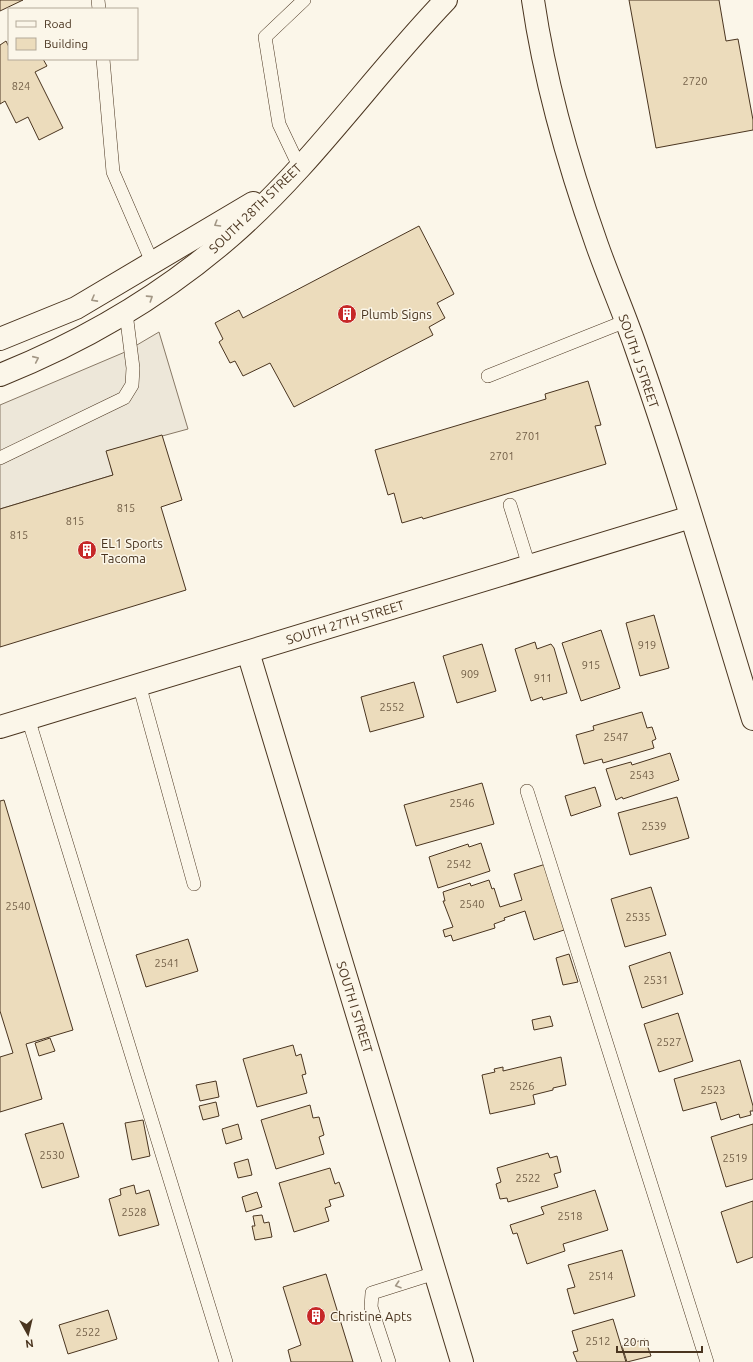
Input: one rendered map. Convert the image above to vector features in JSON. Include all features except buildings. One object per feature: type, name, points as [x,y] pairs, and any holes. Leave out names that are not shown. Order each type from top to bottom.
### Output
[{"type":"street","name":"SOUTH 28TH STREET","points":[[0,375],[50,353],[126,313],[162,290],[197,264],[233,234],[276,192],[446,0]]},
{"type":"street","name":"SOUTH J STREET","points":[[533,0],[549,78],[575,179],[596,244],[626,321],[691,517],[753,719]]},
{"type":"street","points":[[0,339],[76,308],[106,292],[152,262],[232,214],[276,192]]},
{"type":"street","name":"SOUTH 27TH STREET","points":[[0,727],[691,517]]},
{"type":"street","name":"SOUTH I STREET","points":[[248,652],[462,1362]]},
{"type":"lane","points":[[299,166],[278,124],[265,36],[304,0]]},
{"type":"lane","points":[[103,60],[113,172],[152,262]]},
{"type":"lane","points":[[0,458],[124,398],[132,385],[133,368],[126,313]]},
{"type":"lane","points":[[488,376],[626,321]]},
{"type":"lane","points":[[510,505],[529,566]]},
{"type":"lane","points":[[139,684],[194,884]]},
{"type":"lane","points":[[28,718],[226,1362]]},
{"type":"lane","points":[[527,792],[707,1362]]},
{"type":"lane","points":[[389,1362],[371,1306],[372,1294],[435,1273]]},
{"type":"shaded area","points":[[159,332],[188,429],[107,451],[113,475],[0,509],[0,405],[125,352]]},
{"type":"place","name":"Plumb Signs","points":[[347,314]]},
{"type":"place","name":"EL1 Sports Tacoma","points":[[87,550]]},
{"type":"place","name":"Christine Apts","points":[[316,1316]]}]
